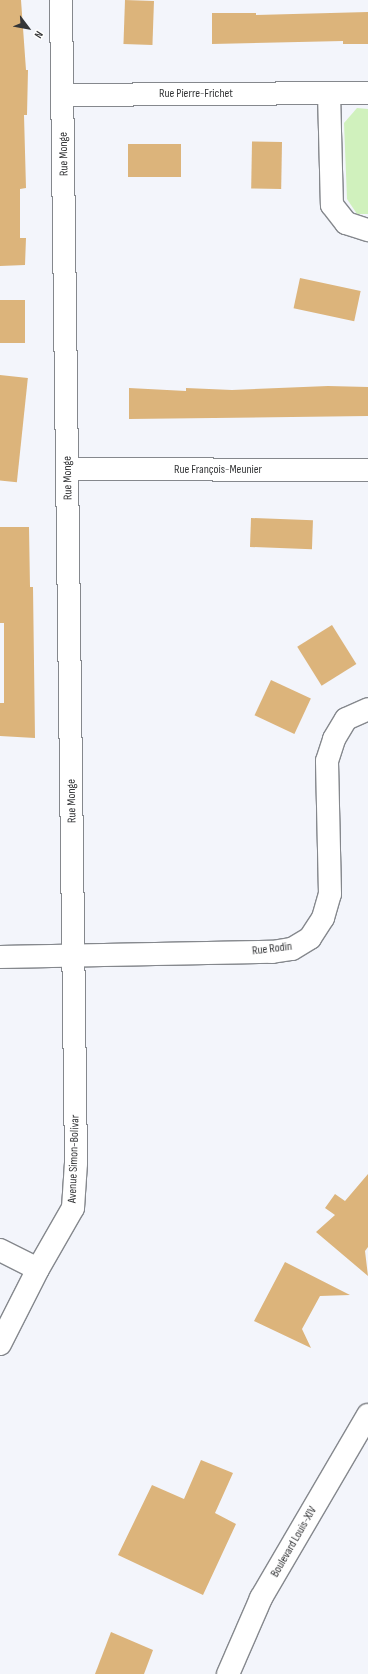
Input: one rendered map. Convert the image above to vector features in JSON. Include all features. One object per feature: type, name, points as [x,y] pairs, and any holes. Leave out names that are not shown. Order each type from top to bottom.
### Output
[{"type":"street","name":"Rue Monge","points":[[61,0],[74,955]]},
{"type":"street","points":[[329,93],[332,205],[346,223],[368,230]]},
{"type":"street","name":"Rue Pierre-Frichet","points":[[63,95],[368,93]]},
{"type":"street","name":"Rue François-Meunier","points":[[68,469],[368,470]]},
{"type":"street","name":"Rue Rodin","points":[[0,957],[272,952],[292,949],[310,938],[323,918],[330,894],[327,761],[334,739],[346,719],[368,710]]},
{"type":"street","name":"Avenue Simon-Bolivar","points":[[0,1344],[38,1269],[73,1208],[76,1164],[74,955]]},
{"type":"street","points":[[0,1250],[38,1269]]},
{"type":"street","name":"Boulevard Louis-XIV","points":[[228,1674],[261,1598],[368,1415]]},
{"type":"green space","points":[[357,108],[368,109],[368,214],[357,214],[347,199],[344,123]]},
{"type":"building","points":[[0,0],[21,0],[26,70],[28,70],[27,115],[24,115],[26,188],[20,189],[20,238],[26,238],[25,265],[0,266]]},
{"type":"building","points":[[125,0],[154,1],[152,45],[123,44]]},
{"type":"building","points":[[368,12],[368,44],[343,44],[343,41],[212,44],[212,13],[256,13],[256,15]]},
{"type":"building","points":[[252,141],[282,142],[281,189],[251,188]]},
{"type":"building","points":[[128,144],[181,144],[181,177],[128,177]]},
{"type":"building","points":[[300,278],[361,291],[354,321],[294,308]]},
{"type":"building","points":[[0,300],[25,300],[25,343],[0,343]]},
{"type":"building","points":[[0,375],[28,378],[17,482],[0,481]]},
{"type":"building","points":[[328,386],[368,387],[368,416],[129,419],[129,388],[186,391],[186,388],[232,390]]},
{"type":"building","points":[[251,518],[313,520],[312,549],[250,547]]},
{"type":"building","points":[[0,527],[29,527],[30,587],[33,587],[35,738],[0,736],[0,703],[4,703],[4,623],[0,623]]},
{"type":"building","points":[[332,625],[356,664],[322,686],[297,647]]},
{"type":"building","points":[[271,680],[311,699],[294,734],[255,715]]},
{"type":"building","points":[[368,1174],[368,1247],[365,1251],[368,1276],[316,1232],[335,1215],[325,1208],[335,1194],[345,1201]]},
{"type":"building","points":[[285,1262],[350,1295],[320,1296],[302,1329],[311,1348],[254,1321]]},
{"type":"building","points":[[201,1460],[233,1473],[215,1513],[236,1524],[203,1595],[118,1555],[152,1485],[184,1499]]},
{"type":"building","points":[[111,1632],[153,1650],[144,1674],[95,1674]]}]
